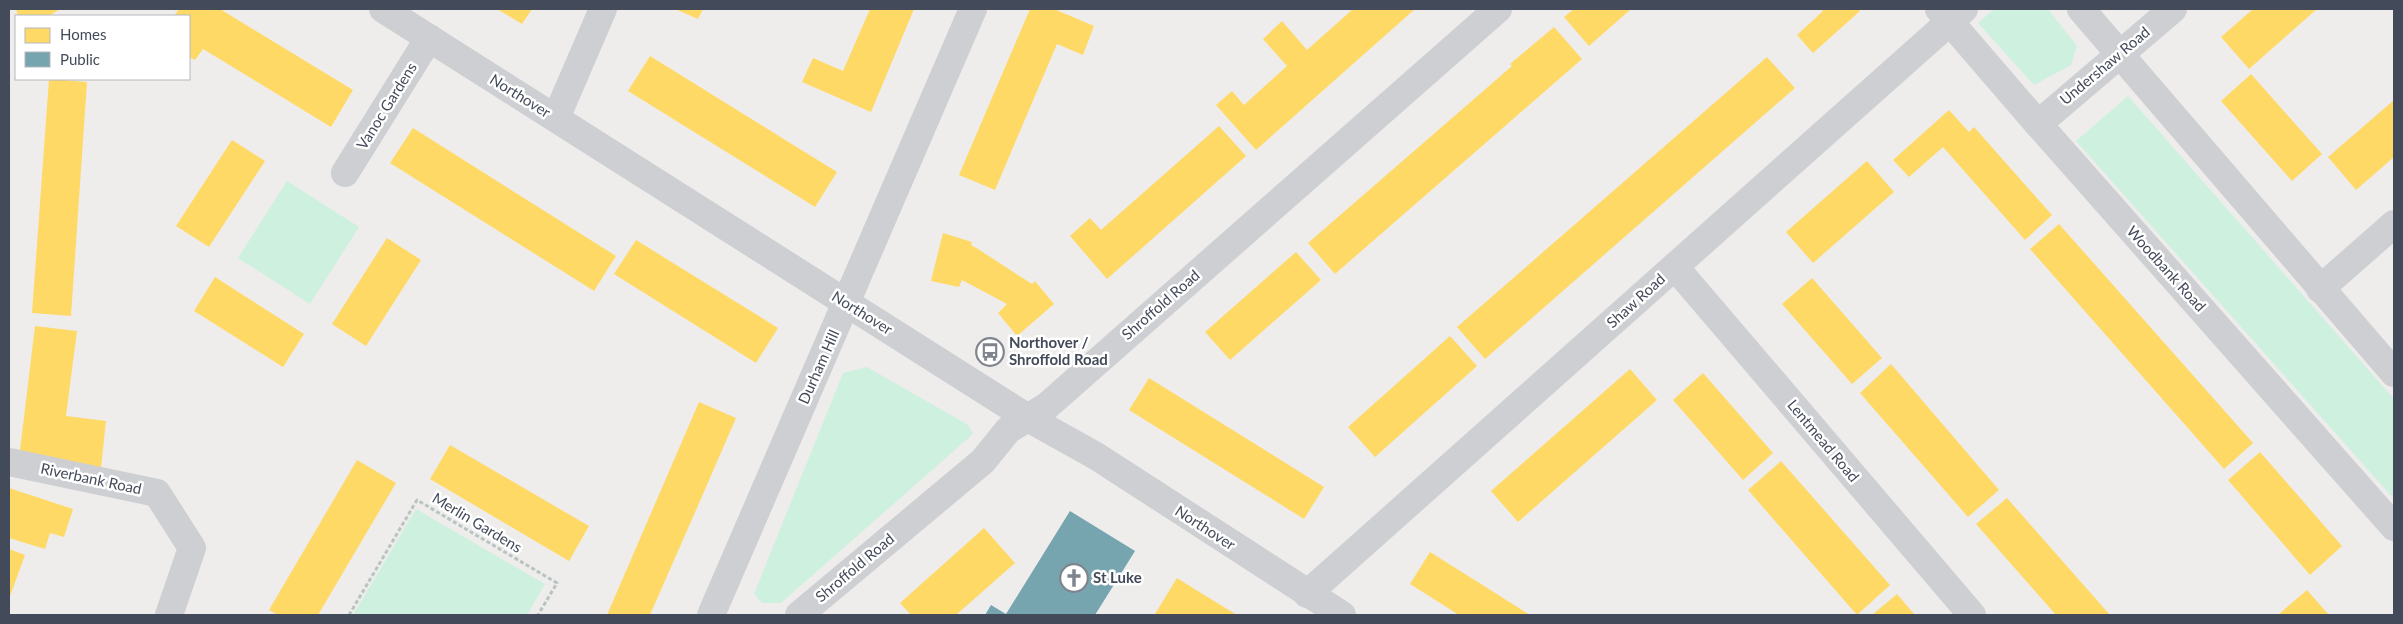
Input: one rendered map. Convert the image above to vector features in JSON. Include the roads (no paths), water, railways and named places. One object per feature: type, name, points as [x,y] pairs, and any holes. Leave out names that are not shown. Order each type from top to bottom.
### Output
[{"type":"street","name":"Northover","points":[[383,9],[1028,418],[1096,456],[1342,615]]},
{"type":"street","points":[[556,118],[603,9]]},
{"type":"street","name":"Durham Hill","points":[[711,615],[973,9]]},
{"type":"street","name":"Shroffold Road","points":[[799,615],[983,461],[1008,430],[1047,406],[1498,9]]},
{"type":"street","points":[[2081,9],[2394,373]]},
{"type":"street","name":"Undershaw Road","points":[[2038,124],[2173,9]]},
{"type":"street","name":"Woodbank Road","points":[[1951,13],[2038,124],[2394,527]]},
{"type":"street","name":"Shaw Road","points":[[1307,594],[1675,267],[1951,13]]},
{"type":"street","name":"Vanoc Gardens","points":[[345,174],[429,38]]},
{"type":"street","points":[[2320,289],[2394,224]]},
{"type":"street","name":"Lentmead Road","points":[[1675,267],[1972,615]]},
{"type":"street","name":"Riverbank Road","points":[[9,462],[157,493],[192,548],[169,615]]},
{"type":"place","name":"Northover / Shroffold Road","points":[[990,352]]},
{"type":"place","name":"St Luke","points":[[1074,578]]}]
